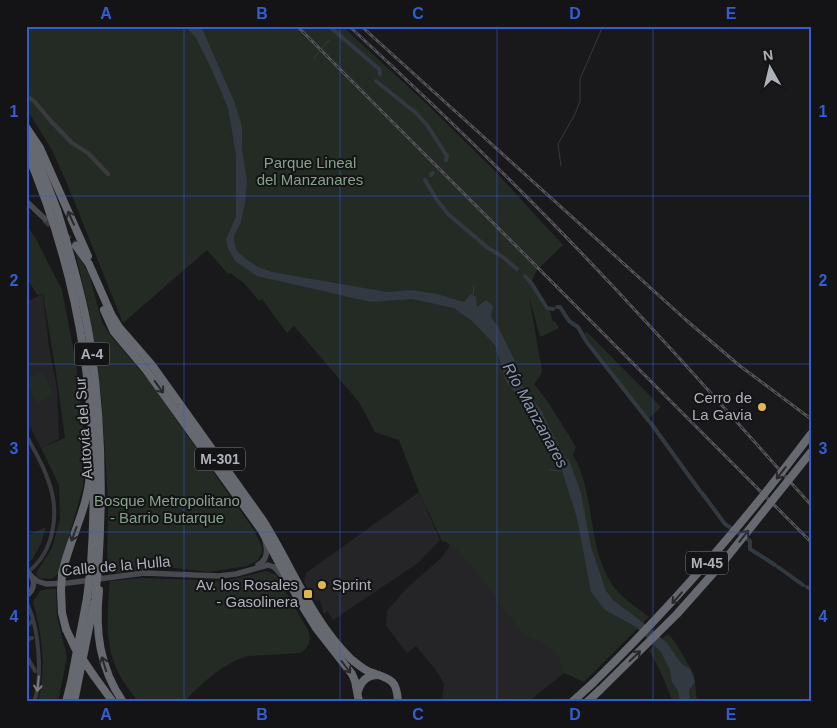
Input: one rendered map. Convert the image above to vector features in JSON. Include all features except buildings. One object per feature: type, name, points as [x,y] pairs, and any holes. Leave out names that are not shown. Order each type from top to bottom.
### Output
[{"type":"highway","name":"Autovía del Sur","points":[[26,129],[57,210],[80,291],[91,347],[99,414],[102,513],[98,570],[74,702]]},
{"type":"highway","points":[[26,129],[40,148],[119,327]]},
{"type":"highway","name":"Autovía del Sur","points":[[26,150],[46,201],[68,274],[80,329],[92,414],[94,512],[91,565],[94,598],[66,702]]},
{"type":"highway","name":"M-301","points":[[76,246],[89,264],[112,316],[119,327],[152,365],[276,540],[305,595],[327,631],[352,660],[368,672],[382,675],[395,684],[397,702]]},
{"type":"highway","name":"M-301","points":[[96,282],[108,321],[114,332],[146,370],[262,530],[301,604],[316,628],[352,674],[356,697]]},
{"type":"highway","points":[[92,414],[90,476],[87,494],[62,574],[62,613],[66,629],[75,648],[113,702]]},
{"type":"highway","name":"M-45","points":[[572,702],[637,640],[716,554],[811,434]]},
{"type":"highway","name":"M-45","points":[[587,702],[657,634],[724,561],[811,452]]},
{"type":"highway","points":[[94,598],[101,653],[110,680],[123,702]]},
{"type":"highway","name":"M-301","points":[[356,697],[360,684],[365,679],[373,675],[382,675]]},
{"type":"highway","points":[[95,678],[109,702]]},
{"type":"street","points":[[26,95],[35,102],[66,137],[88,153],[108,174]]},
{"type":"street","points":[[26,201],[46,219]]},
{"type":"street","points":[[26,435],[49,482],[54,506],[52,531],[46,549],[37,565],[29,574]]},
{"type":"street","points":[[241,501],[266,543],[268,551],[262,562],[247,570]]},
{"type":"street","name":"Calle de la Hulla","points":[[46,584],[144,574],[184,573],[219,576],[236,574],[268,565],[279,571],[301,604]]},
{"type":"street","points":[[29,574],[37,582],[46,584]]},
{"type":"street","points":[[28,595],[34,586],[29,574]]},
{"type":"street","points":[[28,595],[38,587],[46,584]]},
{"type":"street","points":[[26,602],[33,620],[40,670],[39,685],[34,702]]},
{"type":"street","points":[[26,628],[33,620]]},
{"type":"street","points":[[26,647],[28,639],[32,638]]},
{"type":"street","points":[[26,656],[35,671]]},
{"type":"shaded area","points":[[43,294],[49,348],[57,388],[59,439],[41,448],[26,419],[26,302]]},
{"type":"shaded area","points":[[419,492],[440,540],[418,563],[333,620],[327,611],[324,614],[320,601],[314,600],[304,582],[306,573]]},
{"type":"shaded area","points":[[450,542],[549,643],[562,661],[564,673],[528,702],[445,702],[442,697],[444,684],[438,673],[416,646],[407,653],[386,626],[387,611],[406,589],[440,559],[448,549]]},
{"type":"green space","name":"Parque Lineal del Manzanares","points":[[26,26],[342,26],[427,104],[494,170],[563,245],[536,271],[531,284],[545,309],[550,311],[553,322],[555,321],[559,328],[540,337],[529,296],[542,371],[534,384],[548,402],[576,447],[573,455],[581,472],[596,544],[608,578],[619,593],[649,617],[584,682],[564,673],[554,651],[547,645],[521,633],[472,566],[460,553],[442,541],[419,492],[399,440],[375,432],[359,402],[294,326],[287,333],[262,299],[259,301],[244,283],[230,273],[228,274],[207,250],[123,323],[66,181],[52,150],[26,108]]},
{"type":"green space","points":[[26,225],[36,239],[62,290],[76,363],[85,444],[83,487],[58,574],[52,579],[38,578],[36,573],[52,548],[60,519],[59,485],[41,448],[65,438],[43,294],[37,295],[26,276]]},
{"type":"green space","name":"Bosque Metropolitano - Barrio Butarque","points":[[75,251],[89,274],[102,322],[110,335],[150,382],[254,530],[262,547],[262,553],[257,561],[247,566],[209,572],[175,568],[107,574],[108,502],[102,404],[97,358],[88,306]]},
{"type":"green space","points":[[587,332],[661,407],[648,419],[584,334]]},
{"type":"green space","points":[[42,372],[54,395],[37,403],[26,380]]},
{"type":"green space","points":[[46,527],[41,544],[32,560],[26,563],[26,536]]},
{"type":"green space","points":[[266,571],[276,575],[308,630],[310,641],[308,646],[301,653],[248,656],[230,663],[213,674],[184,702],[139,702],[127,687],[113,659],[108,631],[110,581],[143,578],[225,581]]},
{"type":"green space","points":[[56,589],[57,617],[67,657],[58,702],[38,702],[43,664],[39,626],[33,602],[40,591]]},
{"type":"green space","points":[[668,634],[675,642],[694,674],[697,702],[673,702],[649,650]]},
{"type":"water","name":"Río Manzanares","points":[[185,26],[201,26],[234,101],[242,126],[242,149],[247,181],[241,222],[234,236],[237,251],[258,267],[272,272],[387,292],[412,290],[437,294],[464,302],[471,294],[476,297],[477,307],[486,300],[493,306],[491,317],[515,361],[516,377],[543,413],[565,458],[569,460],[581,493],[591,547],[606,591],[614,601],[666,642],[682,664],[690,669],[695,682],[689,690],[690,702],[680,702],[678,691],[672,682],[670,670],[661,652],[636,627],[605,610],[591,592],[577,518],[559,461],[530,413],[506,381],[495,345],[472,321],[454,308],[412,299],[371,302],[257,276],[235,261],[228,248],[226,239],[236,217],[236,155],[228,108],[196,38]]},
{"type":"waterway","points":[[561,166],[558,144],[580,101],[580,79],[603,26]]},
{"type":"waterway","points":[[330,27],[379,69],[380,74]]},
{"type":"waterway","points":[[314,58],[329,40]]},
{"type":"waterway","points":[[376,81],[416,113],[427,125],[447,156],[446,160]]},
{"type":"waterway","points":[[425,180],[448,214],[488,248],[503,257],[517,269]]},
{"type":"waterway","points":[[525,276],[547,308],[553,309]]},
{"type":"waterway","points":[[473,295],[474,286]]},
{"type":"waterway","points":[[557,307],[560,307],[569,321],[578,327],[586,341],[648,420]]},
{"type":"waterway","points":[[650,422],[700,491]]},
{"type":"waterway","name":"Río Manzanares","points":[[550,470],[561,471]]},
{"type":"waterway","points":[[702,493],[725,524],[750,541],[750,549],[775,565]]},
{"type":"waterway","points":[[778,567],[803,585]]},
{"type":"waterway","points":[[807,587],[811,589]]},
{"type":"tunnel","points":[[45,219],[76,246]]},
{"type":"railway","points":[[297,26],[811,542]]},
{"type":"railway","points":[[349,26],[426,98],[538,208],[688,367],[811,505]]},
{"type":"railway","points":[[361,26],[686,320],[740,366],[811,419]]},
{"type":"place","name":"Cerro de La Gavia","points":[[762,407]]},
{"type":"place","name":"Sprint","points":[[322,585]]},
{"type":"place","name":"Av. los Rosales - Gasolinera","points":[[308,594]]}]
